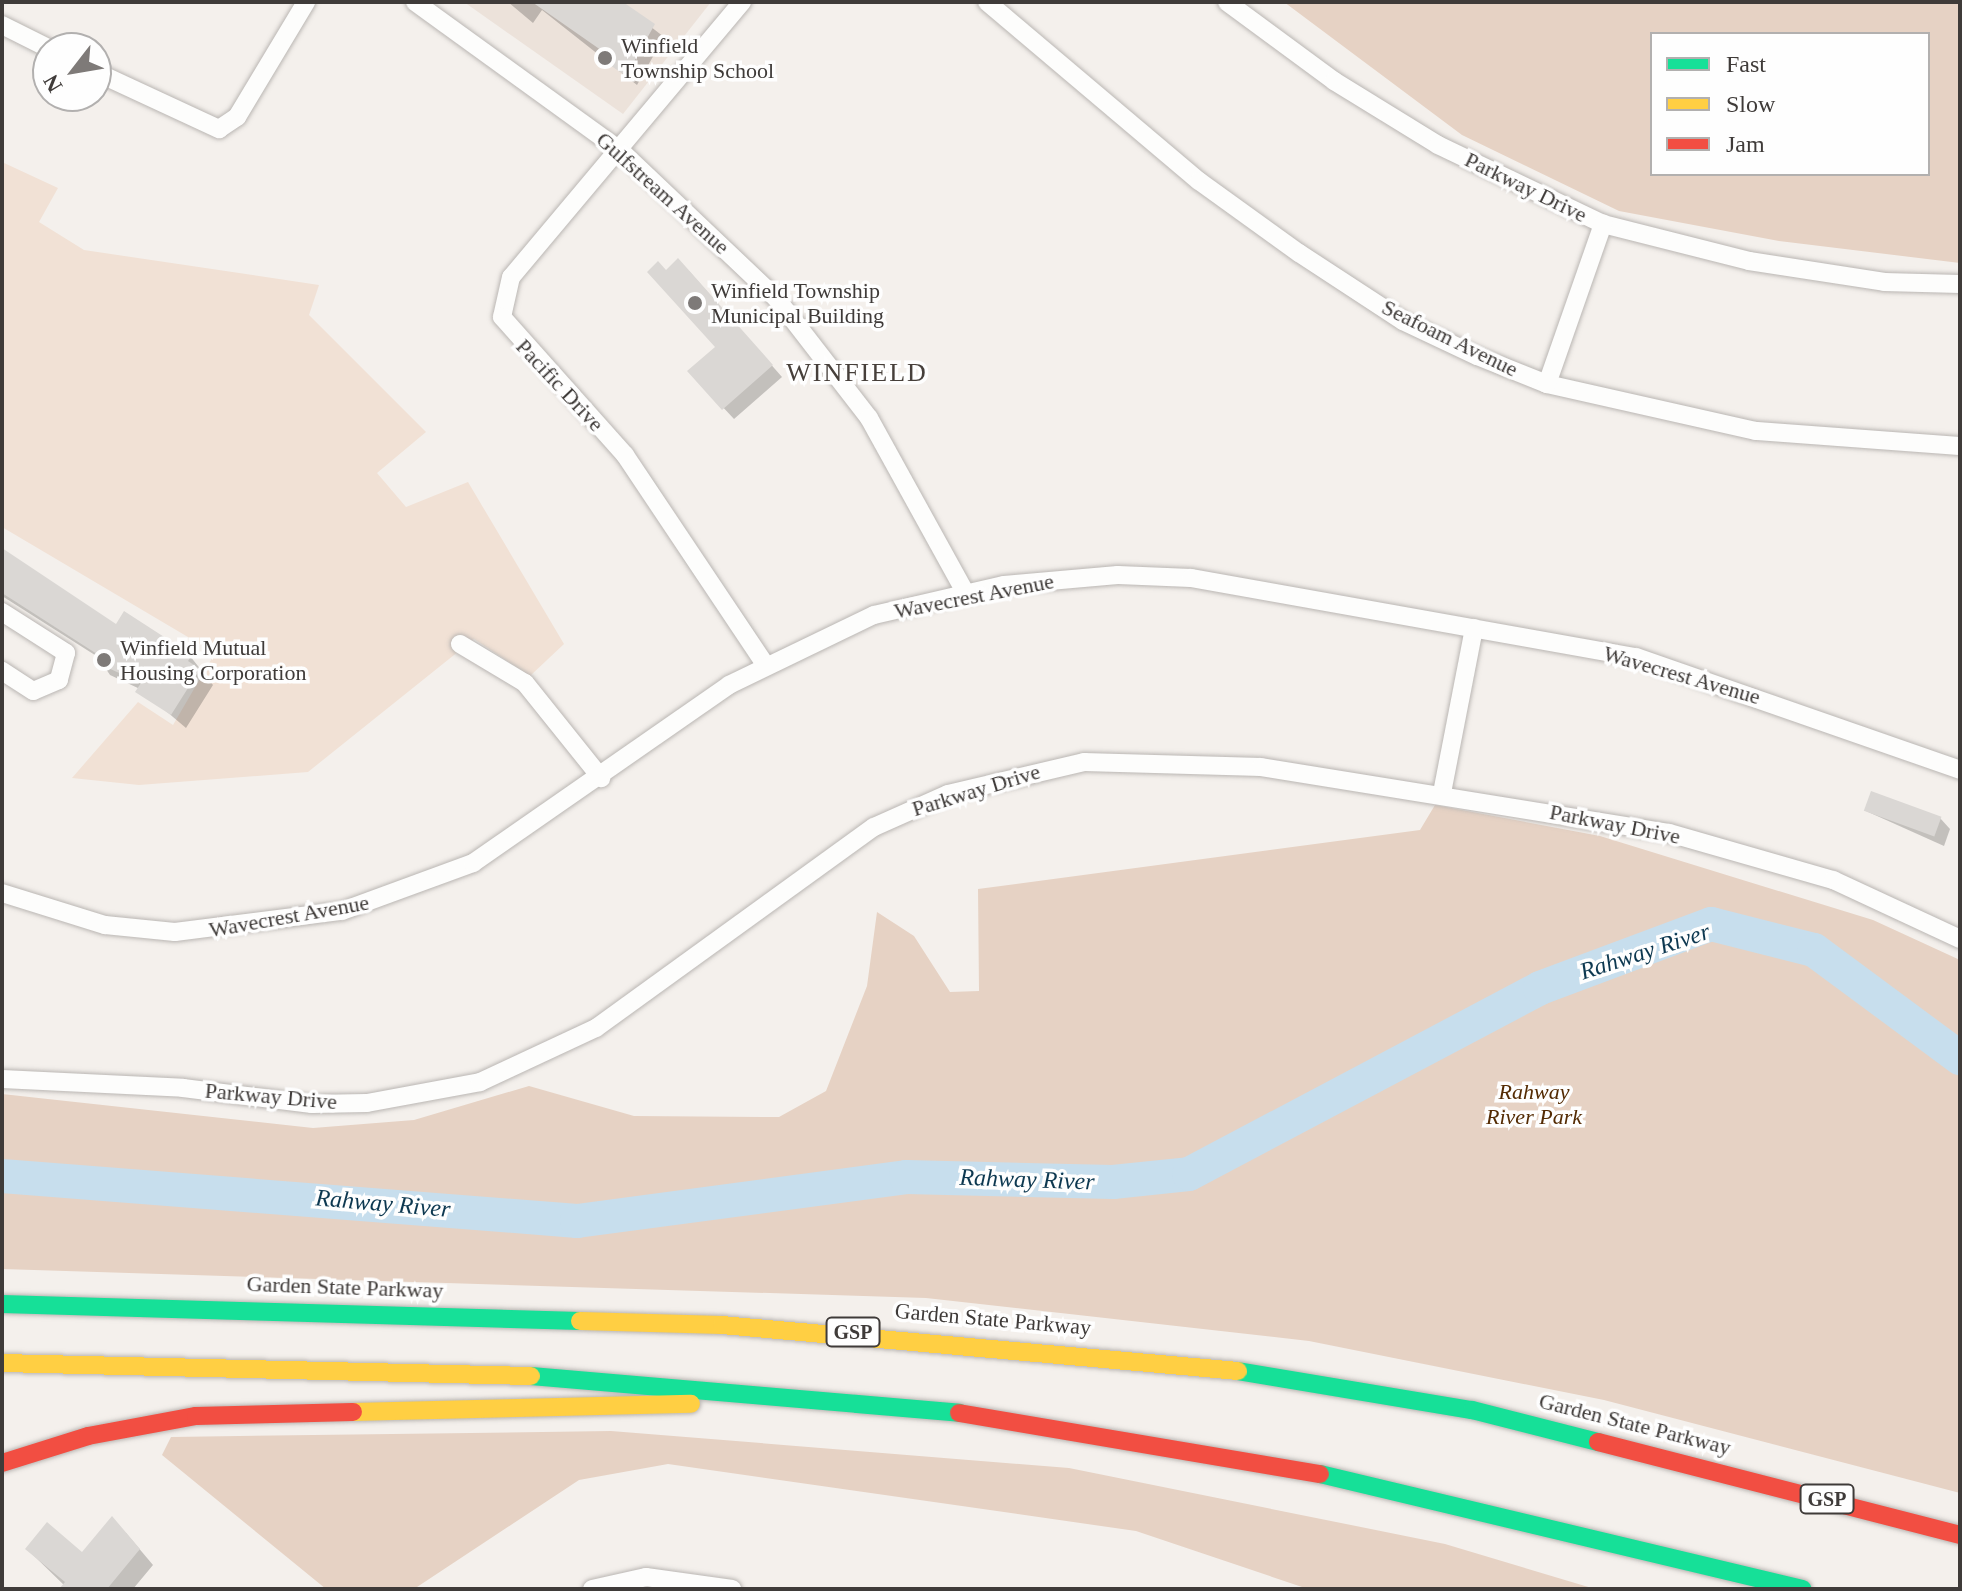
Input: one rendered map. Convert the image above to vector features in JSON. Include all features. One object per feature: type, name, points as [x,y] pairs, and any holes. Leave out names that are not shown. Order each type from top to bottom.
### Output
[{"type":"highway","name":"Garden State Parkway","points":[[2,1304],[708,1324],[1198,1364],[1472,1410],[1960,1535]]},
{"type":"highway","points":[[2,1363],[515,1375],[928,1408],[1297,1469],[1802,1589]]},
{"type":"highway","points":[[2,1463],[129,1427],[242,1413],[756,1403],[928,1408]]},
{"type":"street","points":[[112,79],[219,129],[237,117],[306,2]]},
{"type":"street","name":"Gulfstream Avenue","points":[[415,2],[622,152],[729,251],[826,358],[909,483],[965,592]]},
{"type":"street","name":"Pacific Drive","points":[[742,2],[622,152],[511,277],[502,317],[633,466],[765,664]]},
{"type":"street","name":"Seafoam Avenue","points":[[987,2],[1199,181],[1299,253],[1403,321],[1547,384],[1756,431],[1960,446]]},
{"type":"street","name":"Parkway Drive","points":[[1227,2],[1334,81],[1438,145],[1603,224],[1749,261],[1884,282],[1960,284]]},
{"type":"street","points":[[2,25],[32,40]]},
{"type":"street","points":[[1547,384],[1603,224]]},
{"type":"street","name":"Wavecrest Avenue","points":[[2,893],[105,925],[175,932],[342,911],[473,863],[765,664],[874,615],[965,592],[1075,578],[1191,578],[1636,657],[1960,770]]},
{"type":"street","points":[[2,612],[66,653],[59,680],[33,691],[2,671]]},
{"type":"street","points":[[1442,793],[1474,628]]},
{"type":"street","points":[[460,644],[525,683],[601,778]]},
{"type":"street","name":"Parkway Drive","points":[[2,1079],[183,1088],[312,1104],[381,1101],[480,1082],[596,1028],[874,827],[948,794],[1036,770],[1188,762],[1442,793],[1748,853],[1833,880],[1960,939]]},
{"type":"street","points":[[592,1589],[646,1577],[732,1589]]},
{"type":"shaded area","name":"Winfield Township School","points":[[464,2],[711,2],[623,114]]},
{"type":"shaded area","points":[[2,162],[58,188],[39,222],[84,250],[319,285],[309,315],[426,432],[377,473],[406,507],[468,482],[564,644],[530,676],[474,639],[308,772],[139,785],[72,778],[138,702],[173,725],[215,653],[2,527]]},
{"type":"green space","points":[[1284,2],[1960,2],[1960,263],[1779,241],[1619,211],[1462,135]]},
{"type":"green space","name":"Rahway River Park","points":[[1435,805],[1600,836],[1873,920],[1960,960],[1960,1493],[1604,1400],[1309,1341],[926,1298],[2,1269],[2,1094],[313,1128],[414,1120],[529,1086],[634,1116],[779,1117],[826,1091],[867,986],[877,912],[914,936],[950,992],[979,991],[978,889],[1420,830]]},
{"type":"green space","points":[[611,1431],[1069,1468],[1445,1544],[1595,1589],[1308,1589],[1136,1531],[668,1464],[579,1480],[414,1589],[326,1589],[162,1455],[171,1437]]},
{"type":"building","points":[[532,2],[623,2],[655,24],[626,76],[604,61],[608,55]]},
{"type":"building","points":[[678,258],[773,365],[722,410],[687,371],[715,347],[647,272],[658,261],[666,270]]},
{"type":"building","points":[[2,548],[116,624],[124,611],[192,655],[188,661],[200,669],[171,715],[135,692],[141,683],[93,661],[97,654],[2,593]]},
{"type":"building","points":[[1871,791],[1941,817],[1934,836],[1864,811]]},
{"type":"building","points":[[112,1516],[140,1549],[107,1589],[59,1589],[65,1582],[25,1549],[47,1522],[82,1552]]},
{"type":"waterway","name":"Rahway River","points":[[2,1176],[577,1221],[906,1177],[1113,1182],[1189,1174],[1540,988],[1711,924],[1814,950],[1960,1058]]},
{"type":"traffic: fast","points":[[2,1304],[580,1321]]},
{"type":"traffic: fast","points":[[1238,1371],[1472,1410],[1598,1442]]},
{"type":"traffic: fast","points":[[531,1376],[959,1413]]},
{"type":"traffic: fast","points":[[1320,1474],[1802,1589]]},
{"type":"traffic: slow","points":[[580,1321],[722,1325],[1238,1371]]},
{"type":"traffic: slow","points":[[2,1363],[531,1376]]},
{"type":"traffic: slow","points":[[353,1412],[691,1404]]},
{"type":"traffic: jam","points":[[2,1463],[88,1436],[196,1416],[353,1412]]},
{"type":"traffic: jam","points":[[959,1413],[1320,1474]]},
{"type":"traffic: jam","points":[[1598,1442],[1960,1535]]},
{"type":"place","name":"Winfield Township School","points":[[605,58]]},
{"type":"place","name":"Winfield Township Municipal Building","points":[[695,303]]},
{"type":"place","name":"Winfield Mutual Housing Corporation","points":[[104,660]]},
{"type":"district","name":"WINFIELD","points":[[857,373]]}]
